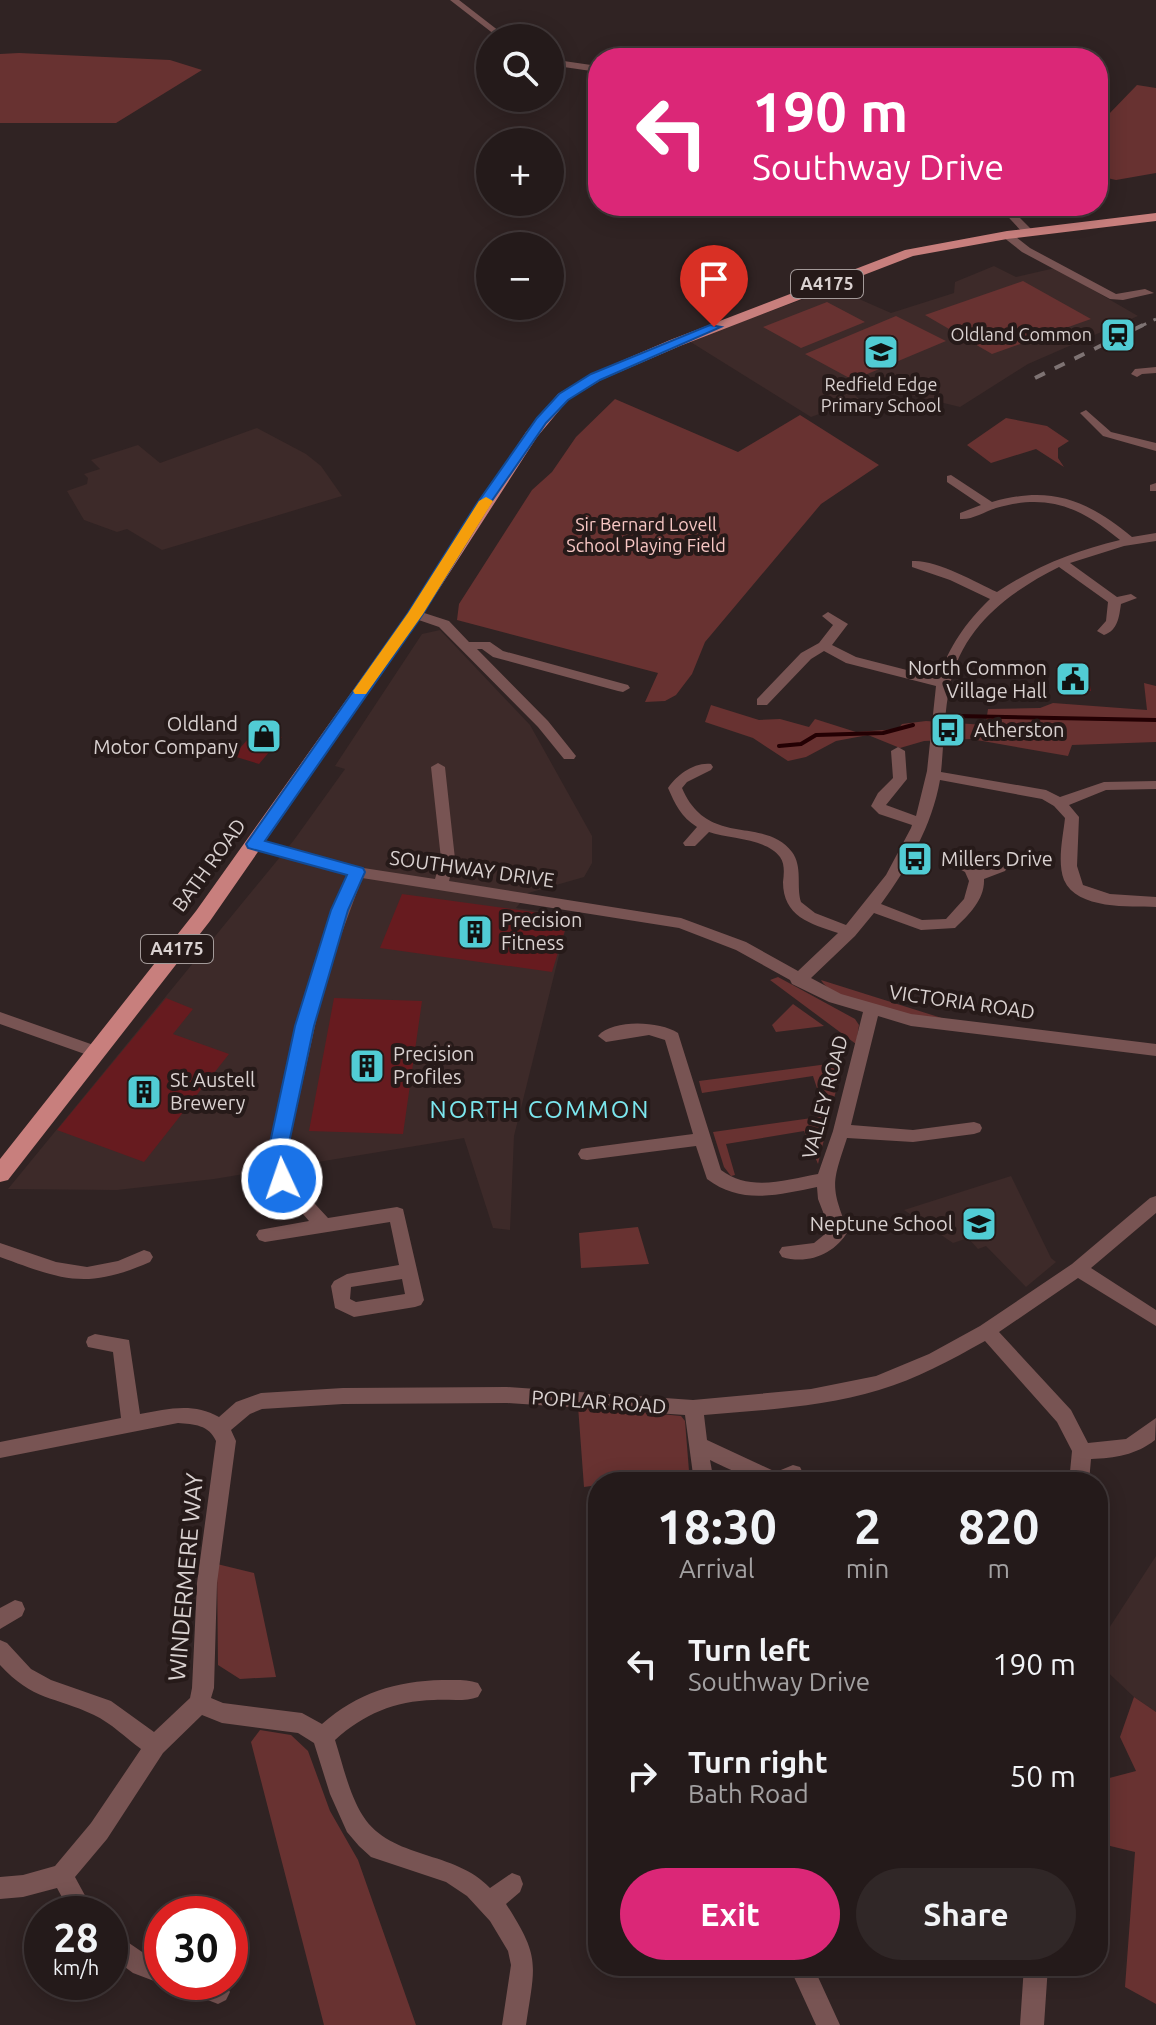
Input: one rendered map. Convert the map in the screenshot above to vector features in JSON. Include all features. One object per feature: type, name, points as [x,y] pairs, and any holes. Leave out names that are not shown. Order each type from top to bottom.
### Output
[{"type":"main road","name":"A4175","points":[[415,614],[531,435],[563,397],[580,386],[675,343],[910,253],[1007,235],[1156,217]]},
{"type":"main road","name":"BATH ROAD","points":[[0,1174],[203,916],[415,614]]},
{"type":"street","points":[[454,0],[486,24]]},
{"type":"street","points":[[564,64],[588,68]]},
{"type":"street","points":[[1013,216],[1028,232]]},
{"type":"street","points":[[1007,235],[1018,245],[1114,297],[1123,298],[1142,291],[1149,293]]},
{"type":"street","points":[[1137,374],[1139,371],[1156,370]]},
{"type":"street","points":[[1086,413],[1107,434],[1156,447]]},
{"type":"street","points":[[1143,442],[1154,432]]},
{"type":"street","points":[[1094,441],[1107,434]]},
{"type":"street","points":[[951,479],[989,505]]},
{"type":"street","points":[[964,516],[989,505],[1033,496],[1072,502],[1107,521],[1128,540]]},
{"type":"street","points":[[798,980],[873,907],[904,860],[935,775],[944,684],[959,642],[975,619],[1015,584],[1061,562],[1128,540],[1156,537]]},
{"type":"street","points":[[1061,562],[1115,601],[1131,598]]},
{"type":"street","points":[[916,564],[997,597]]},
{"type":"street","points":[[1113,626],[1115,601]]},
{"type":"street","points":[[415,614],[444,624],[543,724],[569,756]]},
{"type":"street","points":[[764,693],[806,656],[824,646],[846,624],[828,616]]},
{"type":"street","points":[[466,646],[485,645],[498,654],[598,687],[623,688]]},
{"type":"street","points":[[805,648],[824,646],[862,664],[944,684]]},
{"type":"street","points":[[898,751],[900,779],[883,796],[878,806],[884,811],[920,822]]},
{"type":"street","points":[[438,767],[448,859],[441,883]]},
{"type":"street","points":[[706,767],[682,779],[675,788],[677,796],[696,822],[783,850],[792,867],[793,903],[801,911],[850,932]]},
{"type":"street","points":[[935,775],[1046,795],[1072,817],[1071,879],[1077,889],[1100,898],[1156,902]]},
{"type":"street","points":[[1059,803],[1104,786],[1156,785]]},
{"type":"street","points":[[690,843],[705,827]]},
{"type":"street","name":"SOUTHWAY DRIVE","points":[[254,844],[357,872],[591,907]]},
{"type":"street","points":[[948,857],[977,876]]},
{"type":"street","points":[[977,876],[1000,868]]},
{"type":"street","points":[[324,1226],[282,1179],[277,1157],[319,970],[339,910],[357,872]]},
{"type":"street","points":[[873,907],[921,925],[950,924],[972,899],[977,876]]},
{"type":"street","name":"VICTORIA ROAD","points":[[591,907],[681,923],[724,938],[798,980],[871,1010],[959,1028],[1156,1050]]},
{"type":"street","name":"VALLEY ROAD","points":[[788,1252],[820,1250],[831,1243],[839,1231],[827,1199],[825,1179],[841,1131],[871,1010]]},
{"type":"street","points":[[0,1018],[96,1052]]},
{"type":"street","points":[[606,1036],[651,1028],[672,1037],[713,1174],[723,1184],[738,1190],[825,1179]]},
{"type":"street","points":[[841,1131],[913,1136],[974,1128]]},
{"type":"street","points":[[587,1154],[702,1139]]},
{"type":"street","points":[[263,1207],[292,1189]]},
{"type":"street","name":"POPLAR ROAD","points":[[220,1428],[243,1408],[261,1401],[343,1396],[507,1395],[693,1408],[811,1397],[878,1383],[936,1359],[987,1331],[1078,1269],[1156,1203]]},
{"type":"street","points":[[265,1235],[397,1214],[408,1271]]},
{"type":"street","points":[[0,1250],[76,1275],[114,1272],[144,1257]]},
{"type":"street","points":[[1078,1269],[1156,1319]]},
{"type":"street","points":[[987,1331],[1064,1416],[1082,1451],[1080,1472]]},
{"type":"street","points":[[95,1342],[122,1345],[131,1423]]},
{"type":"street","points":[[693,1408],[703,1472]]},
{"type":"street","points":[[0,1450],[178,1415],[202,1417],[220,1428]]},
{"type":"street","points":[[1082,1451],[1126,1450],[1146,1439],[1156,1426]]},
{"type":"street","name":"WINDERMERE WAY","points":[[62,1875],[99,1831],[155,1746],[199,1703],[203,1688],[207,1583],[226,1441],[220,1428]]},
{"type":"street","points":[[700,1446],[730,1465],[749,1472]]},
{"type":"street","points":[[0,1650],[24,1676],[45,1688],[103,1708],[155,1746]]},
{"type":"street","points":[[323,1737],[348,1713],[382,1697],[424,1688],[471,1690]]},
{"type":"street","points":[[199,1703],[222,1713],[302,1723],[323,1737],[338,1786],[355,1824],[367,1838],[379,1849],[452,1873],[475,1888],[490,1903],[519,1947],[523,1965],[514,2025]]},
{"type":"street","points":[[0,1888],[23,1886],[62,1875],[74,1896]]},
{"type":"street","points":[[490,1903],[512,1884]]},
{"type":"street","points":[[806,1976],[828,2025]]},
{"type":"street","points":[[1032,2025],[1035,1976]]},
{"type":"shaded area","name":"Redfield Edge Primary School","points":[[994,266],[1016,277],[1055,268],[1138,316],[1028,364],[960,407],[907,394],[846,386],[859,399],[811,417],[689,341],[834,288],[891,313],[954,293],[955,282]]},
{"type":"shaded area","points":[[257,428],[306,454],[321,466],[342,496],[162,550],[127,529],[117,532],[84,520],[67,491],[87,484],[88,478],[84,474],[100,469],[91,460],[138,445],[160,463]]},
{"type":"shaded area","points":[[440,630],[530,725],[592,836],[592,863],[584,877],[528,893],[516,908],[569,915],[514,1136],[510,1230],[493,1228],[464,1138],[214,1179],[117,1190],[8,1189],[294,840],[345,769],[335,766],[422,634]]},
{"type":"shaded area","name":"Neptune School","points":[[1011,1176],[1051,1258],[1056,1262],[1026,1287],[986,1246],[978,1249],[968,1238],[953,1243],[904,1210]]},
{"type":"shaded area","points":[[1156,1556],[1156,1712],[1134,1697],[1108,1672],[1108,1630]]},
{"type":"green space","points":[[0,54],[170,60],[202,70],[116,123],[0,123]]},
{"type":"green space","points":[[1137,85],[1156,88],[1156,173],[1116,180],[1108,178],[1108,115]]},
{"type":"green space","points":[[1023,281],[1091,319],[992,354],[925,315]]},
{"type":"green space","points":[[827,302],[865,322],[801,348],[763,327]]},
{"type":"green space","points":[[896,316],[946,341],[853,380],[805,354]]},
{"type":"green space","name":"Sir Bernard Lovell School Playing Field","points":[[615,399],[738,452],[800,415],[879,465],[821,504],[705,642],[692,674],[676,695],[665,701],[645,702],[658,673],[457,620],[459,604],[532,490],[552,472],[576,437]]},
{"type":"green space","points":[[1006,418],[1047,426],[1069,441],[1058,448],[1058,458],[1064,467],[1036,449],[991,463],[967,445]]},
{"type":"green space","points":[[1144,683],[1156,686],[1156,742],[1072,745],[1068,756],[971,739],[924,741],[900,748],[868,735],[836,741],[806,757],[788,761],[753,738],[705,722],[711,705],[759,720],[780,719],[809,727],[815,719],[856,732],[898,729],[902,724],[926,721],[985,725],[985,729],[988,709],[1040,708],[1053,703],[1147,710]]},
{"type":"green space","points":[[778,977],[855,1019],[859,1025],[856,1044],[770,980]]},
{"type":"green space","points":[[821,980],[948,1020],[860,1002],[843,996]]},
{"type":"green space","points":[[793,1004],[824,1026],[776,1032],[772,1025]]},
{"type":"green space","points":[[843,1062],[818,1164],[804,1131],[726,1144],[735,1175],[731,1176],[724,1167],[713,1132],[826,1116],[813,1076],[702,1093],[699,1081]]},
{"type":"green space","points":[[638,1227],[649,1264],[581,1268],[579,1233]]},
{"type":"green space","points":[[578,1406],[681,1416],[685,1421],[689,1471],[588,1472],[588,1486],[584,1487]]},
{"type":"green space","points":[[217,1564],[254,1573],[276,1677],[240,1679],[218,1665]]},
{"type":"green space","points":[[1134,1697],[1156,1712],[1156,2004],[1125,1987],[1135,1852],[1108,1845],[1108,1778],[1136,1771],[1120,1737]]},
{"type":"green space","points":[[260,1730],[291,1735],[308,1751],[330,1811],[358,1860],[416,2025],[324,2025],[251,1742]]},
{"type":"building","name":"North Common Village Hall","points":[[1056,666],[1087,667],[1091,691],[1059,691]]},
{"type":"building","points":[[256,730],[282,737],[259,764],[233,756]]},
{"type":"building","name":"Precision Fitness","points":[[402,894],[569,917],[552,972],[380,948]]},
{"type":"building","name":"St Austell Brewery","points":[[166,998],[193,1009],[173,1034],[229,1054],[144,1162],[57,1130]]},
{"type":"building","name":"Precision Profiles","points":[[334,998],[422,1001],[403,1134],[309,1131]]},
{"type":"waterway","points":[[957,716],[1156,720]]},
{"type":"waterway","points":[[779,746],[801,744],[816,735],[883,733],[913,725]]},
{"type":"railway","points":[[1139,327],[1156,319]]},
{"type":"railway","points":[[1035,378],[1143,325]]},
{"type":"slow traffic","points":[[360,691],[415,614],[486,501]]},
{"type":"place","name":"Oldland Common","points":[[1118,335]]},
{"type":"place","name":"Redfield Edge Primary School","points":[[881,352]]},
{"type":"place","name":"North Common Village Hall","points":[[1073,679]]},
{"type":"place","name":"Atherston","points":[[948,730]]},
{"type":"place","name":"Oldland Motor Company","points":[[264,736]]},
{"type":"place","name":"Millers Drive","points":[[915,859]]},
{"type":"place","name":"Precision Fitness","points":[[475,932]]},
{"type":"place","name":"Precision Profiles","points":[[367,1066]]},
{"type":"place","name":"St Austell Brewery","points":[[144,1092]]},
{"type":"place","name":"Neptune School","points":[[979,1224]]},
{"type":"district","name":"NORTH COMMON","points":[[540,1110]]},
{"type":"route","points":[[282,1179],[277,1157],[305,1026],[339,910],[357,872],[254,844],[415,614],[482,505],[541,420],[563,397],[596,377],[714,327]]}]
